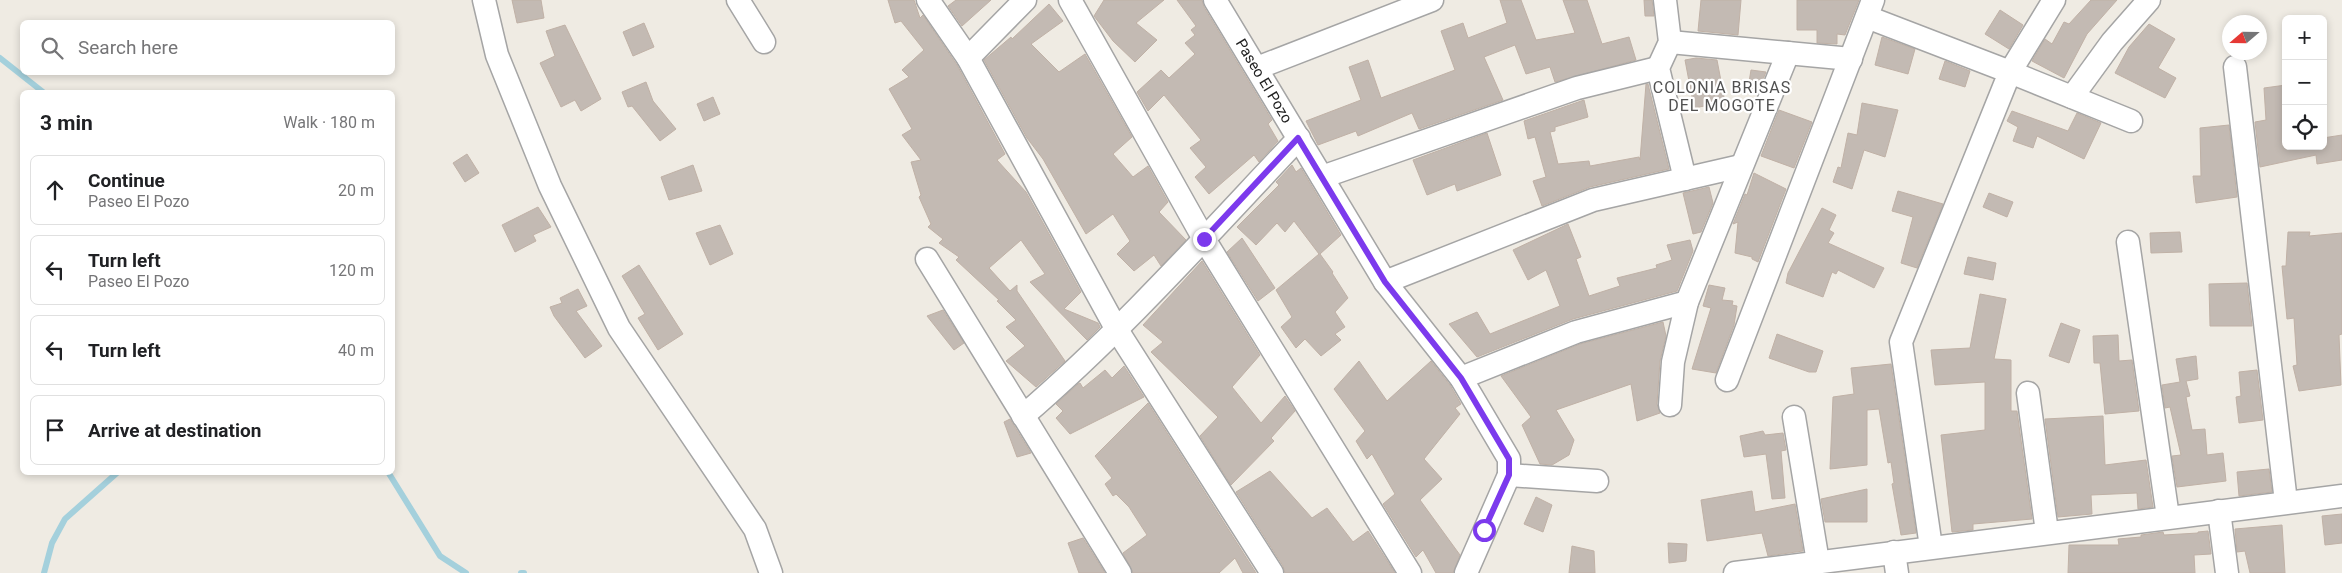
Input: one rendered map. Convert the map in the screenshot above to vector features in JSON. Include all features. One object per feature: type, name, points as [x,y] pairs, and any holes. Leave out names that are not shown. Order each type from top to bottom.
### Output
[{"type":"street","points":[[484,0],[497,55],[550,186],[618,328],[755,529],[771,573]]},
{"type":"street","points":[[738,0],[764,42]]},
{"type":"street","points":[[928,0],[968,58],[1117,330],[1272,573]]},
{"type":"street","points":[[968,58],[1025,0]]},
{"type":"street","points":[[1070,0],[1204,239],[1410,573]]},
{"type":"street","name":"Paseo El Pozo","points":[[1216,0],[1385,282],[1461,378],[1509,459],[1509,475]]},
{"type":"street","points":[[1257,68],[1432,0]]},
{"type":"street","points":[[1665,0],[1670,42],[1658,68],[1686,179]]},
{"type":"street","points":[[1931,547],[1901,342],[2010,72],[2054,0]]},
{"type":"street","points":[[2072,97],[2112,42],[2149,0]]},
{"type":"street","points":[[1727,380],[1870,9],[2010,72],[2131,121]]},
{"type":"street","points":[[1670,42],[1851,59]]},
{"type":"street","points":[[1670,406],[1673,362],[1687,302],[1788,53]]},
{"type":"street","points":[[2235,67],[2286,502]]},
{"type":"street","points":[[1322,177],[1577,88],[1658,68]]},
{"type":"street","points":[[1023,416],[1073,373],[1117,330],[1298,138]]},
{"type":"street","points":[[1385,282],[1593,200],[1741,166]]},
{"type":"street","points":[[2128,242],[2168,517]]},
{"type":"street","points":[[927,260],[1120,573]]},
{"type":"street","points":[[1461,378],[1576,332],[1687,302]]},
{"type":"street","points":[[2028,393],[2047,532]]},
{"type":"street","points":[[1794,417],[1818,562]]},
{"type":"street","points":[[1466,573],[1509,475],[1597,481]]},
{"type":"street","points":[[1735,573],[1818,562],[1895,563],[1931,547],[2342,496]]},
{"type":"street","points":[[2219,511],[2226,573]]},
{"type":"building","points":[[512,0],[541,0],[544,18],[517,23]]},
{"type":"building","points":[[888,0],[914,0],[920,18],[923,15],[957,65],[1005,154],[997,160],[1026,192],[1081,292],[1064,309],[1098,323],[1100,327],[1087,340],[1030,282],[1045,274],[1021,240],[989,268],[1010,291],[1017,285],[1017,291],[1065,361],[1036,387],[1006,361],[1025,346],[1006,327],[1016,320],[997,301],[999,300],[956,260],[959,257],[939,243],[943,239],[928,227],[931,224],[919,197],[921,195],[911,162],[921,160],[902,135],[912,129],[889,89],[909,77],[902,70],[924,50],[901,21],[895,23]]},
{"type":"building","points":[[956,0],[991,0],[962,26],[948,6]]},
{"type":"building","points":[[1104,0],[1164,0],[1136,23],[1157,40],[1135,62],[1113,41],[1094,16]]},
{"type":"building","points":[[1177,0],[1202,0],[1204,7],[1272,120],[1268,124],[1278,141],[1259,162],[1254,155],[1209,194],[1195,177],[1206,167],[1190,148],[1201,140],[1164,95],[1148,111],[1137,92],[1161,70],[1169,78],[1195,54],[1185,43],[1195,35],[1191,30],[1196,26]]},
{"type":"building","points":[[1500,0],[1521,0],[1536,40],[1575,33],[1563,0],[1587,0],[1602,44],[1629,37],[1636,60],[1555,82],[1550,67],[1526,74],[1515,45],[1484,57],[1503,100],[1419,129],[1412,113],[1358,136],[1356,131],[1318,145],[1306,121],[1361,100],[1349,67],[1368,60],[1381,98],[1455,70],[1441,31],[1463,23],[1468,38],[1507,23]]},
{"type":"building","points":[[1644,0],[1652,0],[1654,16],[1645,16]]},
{"type":"building","points":[[1701,0],[1741,0],[1738,35],[1698,31]]},
{"type":"building","points":[[1797,0],[1859,0],[1845,35],[1837,34],[1837,44],[1817,43],[1817,30],[1797,30]]},
{"type":"building","points":[[2091,0],[2117,0],[2087,34],[2064,78],[2032,61],[2045,39],[2052,44],[2064,22],[2069,24]]},
{"type":"building","points":[[1049,4],[1063,21],[1031,44],[1059,72],[1085,54],[1132,137],[1113,154],[1133,177],[1148,166],[1168,202],[1159,212],[1186,240],[1161,266],[1154,255],[1134,271],[1117,254],[1130,241],[1113,214],[1086,234],[1043,159],[1027,138],[984,60],[1011,37],[1012,39]]},
{"type":"building","points":[[2000,10],[2023,25],[2009,49],[1985,34]]},
{"type":"building","points":[[644,23],[654,47],[633,56],[623,32]]},
{"type":"building","points":[[2149,24],[2175,39],[2158,68],[2176,78],[2165,98],[2115,73],[2129,47]]},
{"type":"building","points":[[565,25],[601,99],[581,111],[575,100],[561,107],[540,63],[555,56],[546,31]]},
{"type":"building","points":[[1882,37],[1915,49],[1908,74],[1875,65]]},
{"type":"building","points":[[1696,58],[1717,60],[1725,102],[1694,108],[1685,60]]},
{"type":"building","points":[[1945,61],[1970,71],[1965,87],[1939,79]]},
{"type":"building","points":[[1751,70],[1766,72],[1759,89],[1748,88]]},
{"type":"building","points":[[646,82],[653,101],[676,129],[660,141],[632,106],[628,107],[622,92]]},
{"type":"building","points":[[1646,84],[1648,84],[1669,169],[1590,187],[1542,206],[1533,181],[1546,177],[1535,137],[1528,139],[1524,121],[1584,100],[1588,117],[1555,127],[1555,131],[1550,132],[1558,164],[1589,161],[1590,166],[1639,157],[1640,160]]},
{"type":"building","points":[[2282,86],[2282,150],[2327,150],[2327,137],[2342,135],[2342,160],[2317,164],[2316,155],[2260,167],[2255,122],[2266,120],[2264,88]]},
{"type":"building","points":[[713,97],[720,114],[704,121],[697,104]]},
{"type":"building","points":[[1862,103],[1898,110],[1885,157],[1864,150],[1852,189],[1833,182],[1838,167],[1841,168],[1848,133],[1857,135]]},
{"type":"building","points":[[1779,110],[1812,122],[1794,168],[1761,156]]},
{"type":"building","points":[[2012,111],[2068,131],[2077,113],[2101,123],[2084,159],[2037,136],[2033,148],[2013,141],[2018,127],[2007,121]]},
{"type":"building","points":[[2229,125],[2237,197],[2196,203],[2193,176],[2201,176],[2200,128]]},
{"type":"building","points":[[1487,133],[1501,175],[1457,191],[1455,184],[1427,195],[1413,160]]},
{"type":"building","points":[[467,154],[479,173],[465,182],[453,163]]},
{"type":"building","points":[[693,165],[702,191],[669,200],[661,177]]},
{"type":"building","points":[[1292,165],[1296,172],[1301,168],[1341,235],[1320,254],[1348,298],[1335,312],[1345,327],[1335,334],[1341,340],[1321,356],[1305,339],[1296,348],[1281,327],[1292,317],[1276,290],[1319,254],[1294,221],[1285,232],[1277,223],[1256,245],[1237,227],[1279,185],[1276,182]]},
{"type":"building","points":[[1754,173],[1786,189],[1758,262],[1752,259],[1752,257],[1735,253],[1738,222],[1733,224],[1745,194],[1747,195]]},
{"type":"building","points":[[1709,187],[1713,203],[1701,232],[1693,234],[1683,193]]},
{"type":"building","points":[[1898,191],[1943,204],[1917,268],[1901,263],[1913,217],[1892,211]]},
{"type":"building","points":[[1989,193],[2013,202],[2007,217],[1983,207]]},
{"type":"building","points":[[538,207],[551,227],[533,235],[536,241],[515,252],[502,225]]},
{"type":"building","points":[[1822,208],[1836,215],[1829,230],[1834,233],[1828,243],[1884,268],[1874,288],[1838,270],[1836,274],[1832,272],[1823,297],[1786,283],[1788,273]]},
{"type":"building","points":[[1568,224],[1581,257],[1576,259],[1589,296],[1620,286],[1617,278],[1657,268],[1656,265],[1672,260],[1667,245],[1690,240],[1693,251],[1677,291],[1573,319],[1477,357],[1449,324],[1477,312],[1490,334],[1560,306],[1546,270],[1528,280],[1513,250]]},
{"type":"building","points":[[720,225],[733,254],[710,265],[696,233]]},
{"type":"building","points":[[2180,232],[2182,252],[2151,253],[2150,233]]},
{"type":"building","points":[[2288,232],[2310,232],[2309,236],[2342,233],[2342,334],[2339,335],[2341,385],[2299,391],[2293,366],[2297,365],[2294,318],[2287,319],[2282,266],[2286,266]]},
{"type":"building","points":[[1242,238],[1275,288],[1258,301],[1227,252]]},
{"type":"building","points":[[1968,257],[1996,263],[1993,280],[1964,274]]},
{"type":"building","points":[[1202,261],[1260,355],[1232,387],[1261,423],[1285,396],[1295,411],[1271,438],[1274,441],[1231,485],[1200,436],[1218,417],[1151,352],[1163,342],[1143,325]]},
{"type":"building","points":[[639,265],[683,334],[658,350],[638,318],[645,314],[622,276]]},
{"type":"building","points":[[2247,283],[2252,326],[2210,326],[2209,284]]},
{"type":"building","points":[[1709,285],[1725,288],[1722,300],[1733,301],[1732,305],[1737,306],[1734,325],[1716,373],[1692,369],[1711,308],[1703,306]]},
{"type":"building","points":[[578,289],[587,306],[576,311],[602,346],[585,358],[554,316],[550,307],[562,303],[560,298]]},
{"type":"building","points":[[1980,294],[2006,299],[1994,359],[2011,360],[2011,411],[2017,411],[2032,519],[1973,524],[1973,530],[1952,532],[1941,435],[1985,430],[1985,382],[1935,385],[1931,350],[1970,348]]},
{"type":"building","points":[[943,310],[964,343],[954,350],[927,316]]},
{"type":"building","points":[[1663,322],[1666,336],[1660,361],[1657,404],[1660,413],[1637,421],[1631,384],[1556,410],[1574,440],[1569,455],[1552,465],[1540,464],[1522,425],[1531,417],[1501,376],[1580,344]]},
{"type":"building","points":[[2061,323],[2080,330],[2069,363],[2049,356]]},
{"type":"building","points":[[1777,334],[1823,351],[1816,372],[1809,372],[1769,358]]},
{"type":"building","points":[[2118,335],[2119,361],[2132,360],[2139,411],[2105,414],[2100,363],[2094,363],[2093,336]]},
{"type":"building","points":[[2196,356],[2198,379],[2186,381],[2190,396],[2186,397],[2192,430],[2205,429],[2207,455],[2223,453],[2226,481],[2177,487],[2172,456],[2181,455],[2170,407],[2165,408],[2162,385],[2180,382],[2176,359]]},
{"type":"building","points":[[1359,361],[1387,401],[1431,361],[1450,385],[1461,404],[1455,408],[1460,414],[1424,459],[1442,479],[1420,500],[1460,555],[1453,573],[1436,573],[1423,550],[1416,557],[1383,504],[1395,494],[1372,454],[1367,459],[1356,441],[1365,431],[1334,389]]},
{"type":"building","points":[[1891,364],[1916,533],[1901,535],[1892,484],[1894,483],[1891,462],[1888,463],[1879,409],[1867,410],[1867,465],[1830,469],[1833,397],[1854,394],[1851,368]]},
{"type":"building","points":[[1124,366],[1144,397],[1070,434],[1056,418],[1063,411],[1056,404],[1078,384],[1080,383],[1083,388],[1105,370],[1112,378]]},
{"type":"building","points":[[2257,370],[2263,420],[2239,423],[2236,397],[2241,396],[2239,372]]},
{"type":"building","points":[[1148,403],[1256,573],[1243,573],[1235,558],[1219,573],[1133,573],[1123,553],[1147,535],[1129,507],[1116,494],[1113,496],[1105,484],[1112,478],[1095,456]]},
{"type":"building","points":[[2103,416],[2105,465],[2146,460],[2153,507],[2138,509],[2137,493],[2091,495],[2092,514],[2058,517],[2045,419]]},
{"type":"building","points":[[1010,419],[1031,453],[1017,457],[1004,422]]},
{"type":"building","points":[[1763,431],[1765,435],[1783,433],[1786,450],[1781,451],[1785,498],[1772,499],[1766,454],[1744,457],[1740,436]]},
{"type":"building","points":[[2269,469],[2272,492],[2239,496],[2237,472]]},
{"type":"building","points":[[1270,471],[1312,518],[1327,508],[1353,542],[1368,531],[1395,573],[1285,573],[1283,566],[1236,492]]},
{"type":"building","points":[[1867,489],[1867,522],[1825,522],[1821,499]]},
{"type":"building","points":[[1752,491],[1755,512],[1795,504],[1803,551],[1768,556],[1762,533],[1707,541],[1701,500]]},
{"type":"building","points":[[1536,497],[1552,505],[1543,532],[1524,524]]},
{"type":"building","points":[[2342,514],[2342,543],[2325,545],[2322,516]]},
{"type":"building","points":[[2282,525],[2285,573],[2250,573],[2245,551],[2237,552],[2235,529]]},
{"type":"building","points":[[2208,531],[2211,554],[2194,555],[2195,573],[2068,573],[2069,545],[2119,545],[2118,539],[2141,537],[2141,535],[2163,532],[2164,535]]},
{"type":"building","points":[[1083,538],[1105,573],[1079,573],[1068,543]]},
{"type":"building","points":[[1668,543],[1687,544],[1686,561],[1669,563]]},
{"type":"building","points":[[1572,546],[1594,551],[1595,573],[1569,573]]},
{"type":"waterway","points":[[0,58],[20,74]]},
{"type":"waterway","points":[[22,75],[40,90]]},
{"type":"waterway","points":[[44,573],[52,543],[65,519],[115,475]]},
{"type":"waterway","points":[[390,475],[440,556],[466,573]]},
{"type":"district","name":"COLONIA BRISAS DEL MOGOTE","points":[[1722,96]]},
{"type":"route","points":[[1204,239],[1298,138],[1385,282],[1461,378],[1509,459],[1509,475],[1484,530]]}]
